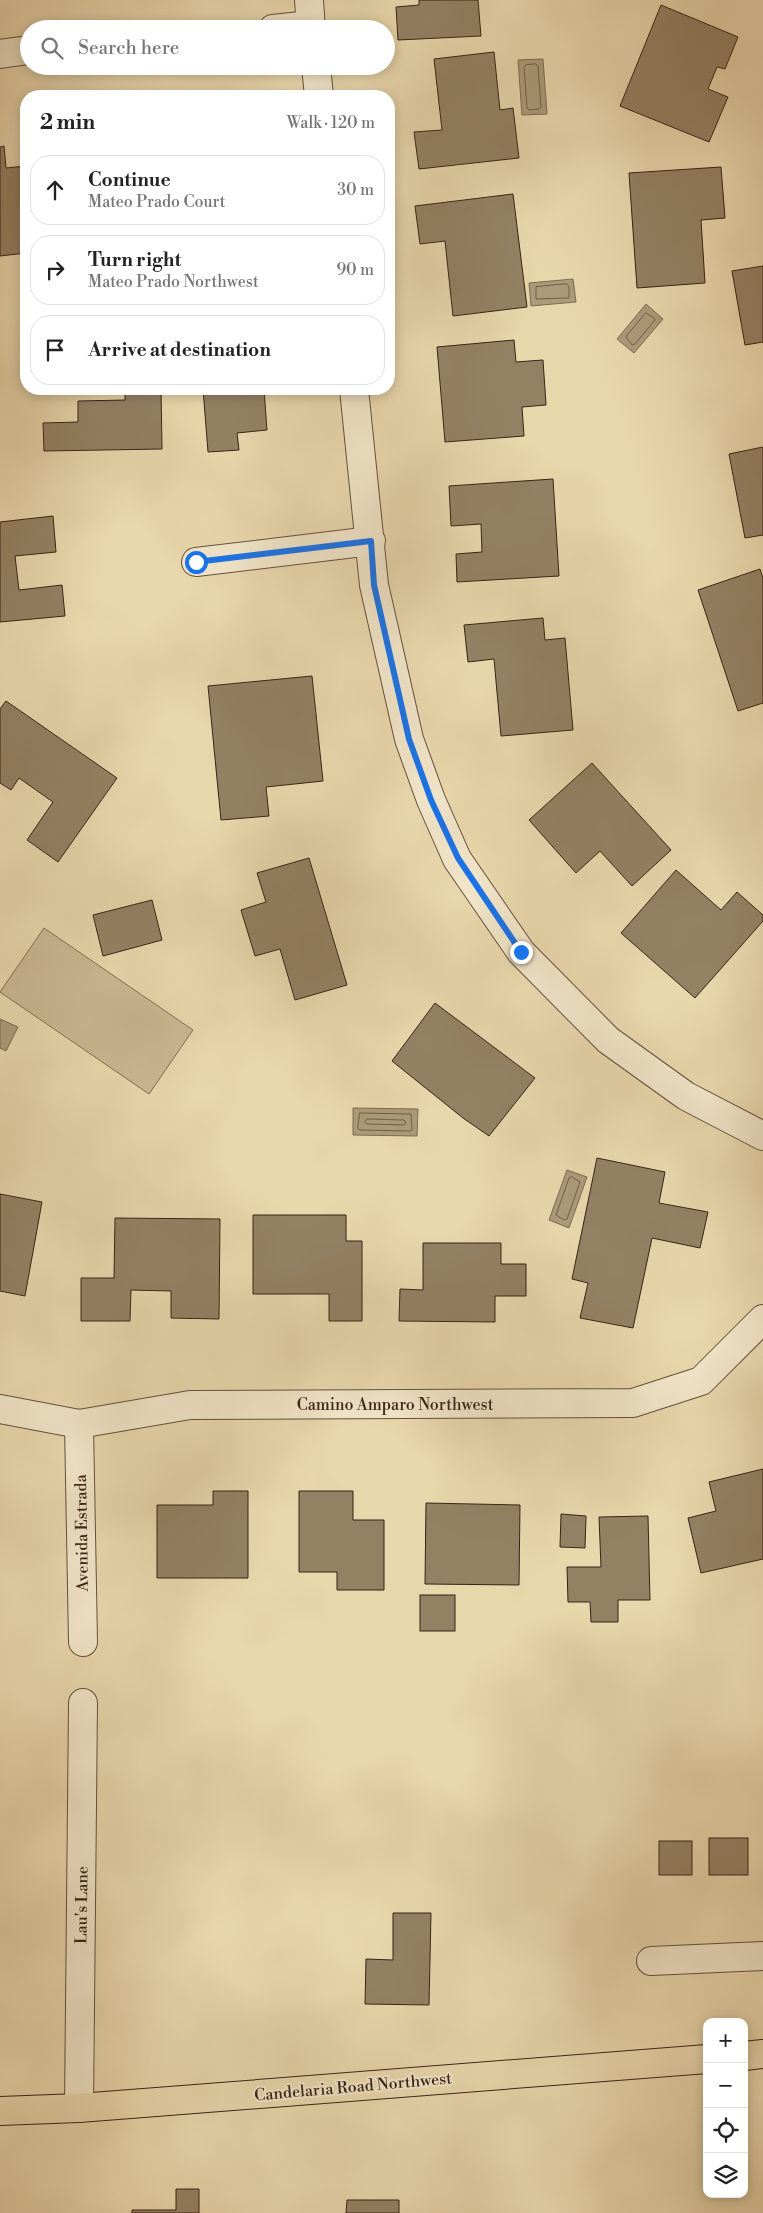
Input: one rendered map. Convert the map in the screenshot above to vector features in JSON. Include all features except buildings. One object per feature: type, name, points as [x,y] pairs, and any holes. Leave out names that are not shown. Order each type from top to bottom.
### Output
[{"type":"main road","points":[[748,2056],[763,2054]]},
{"type":"main road","name":"Candelaria Road Northwest","points":[[0,2111],[78,2108],[703,2059]]},
{"type":"street","points":[[0,54],[20,51]]},
{"type":"street","points":[[317,75],[318,90]]},
{"type":"street","points":[[355,395],[374,585],[409,739],[431,800],[458,858],[521,952],[608,1040],[686,1096],[763,1136]]},
{"type":"street","points":[[196,562],[371,541]]},
{"type":"street","name":"Camino Amparo Northwest","points":[[0,1409],[79,1424],[190,1405],[633,1403],[701,1381],[763,1319]]},
{"type":"street","name":"Avenida Estrada","points":[[79,1424],[83,1642]]},
{"type":"street","name":"Lau's Lane","points":[[78,2108],[83,1703]]},
{"type":"street","points":[[651,1961],[763,1956]]},
{"type":"shaded area","points":[[44,928],[193,1030],[149,1094],[0,992]]},
{"type":"water","points":[[543,59],[547,114],[522,115],[518,60]]},
{"type":"water","points":[[573,279],[576,302],[531,306],[529,283]]},
{"type":"water","points":[[646,304],[663,319],[634,353],[617,339]]},
{"type":"water","points":[[0,1019],[18,1027],[6,1051],[0,1048]]},
{"type":"water","points":[[353,1108],[418,1109],[417,1136],[353,1135]]},
{"type":"water","points":[[567,1170],[587,1177],[569,1228],[549,1220]]},
{"type":"route","points":[[196,562],[371,541],[374,585],[409,739],[431,800],[458,858],[521,952]]}]
